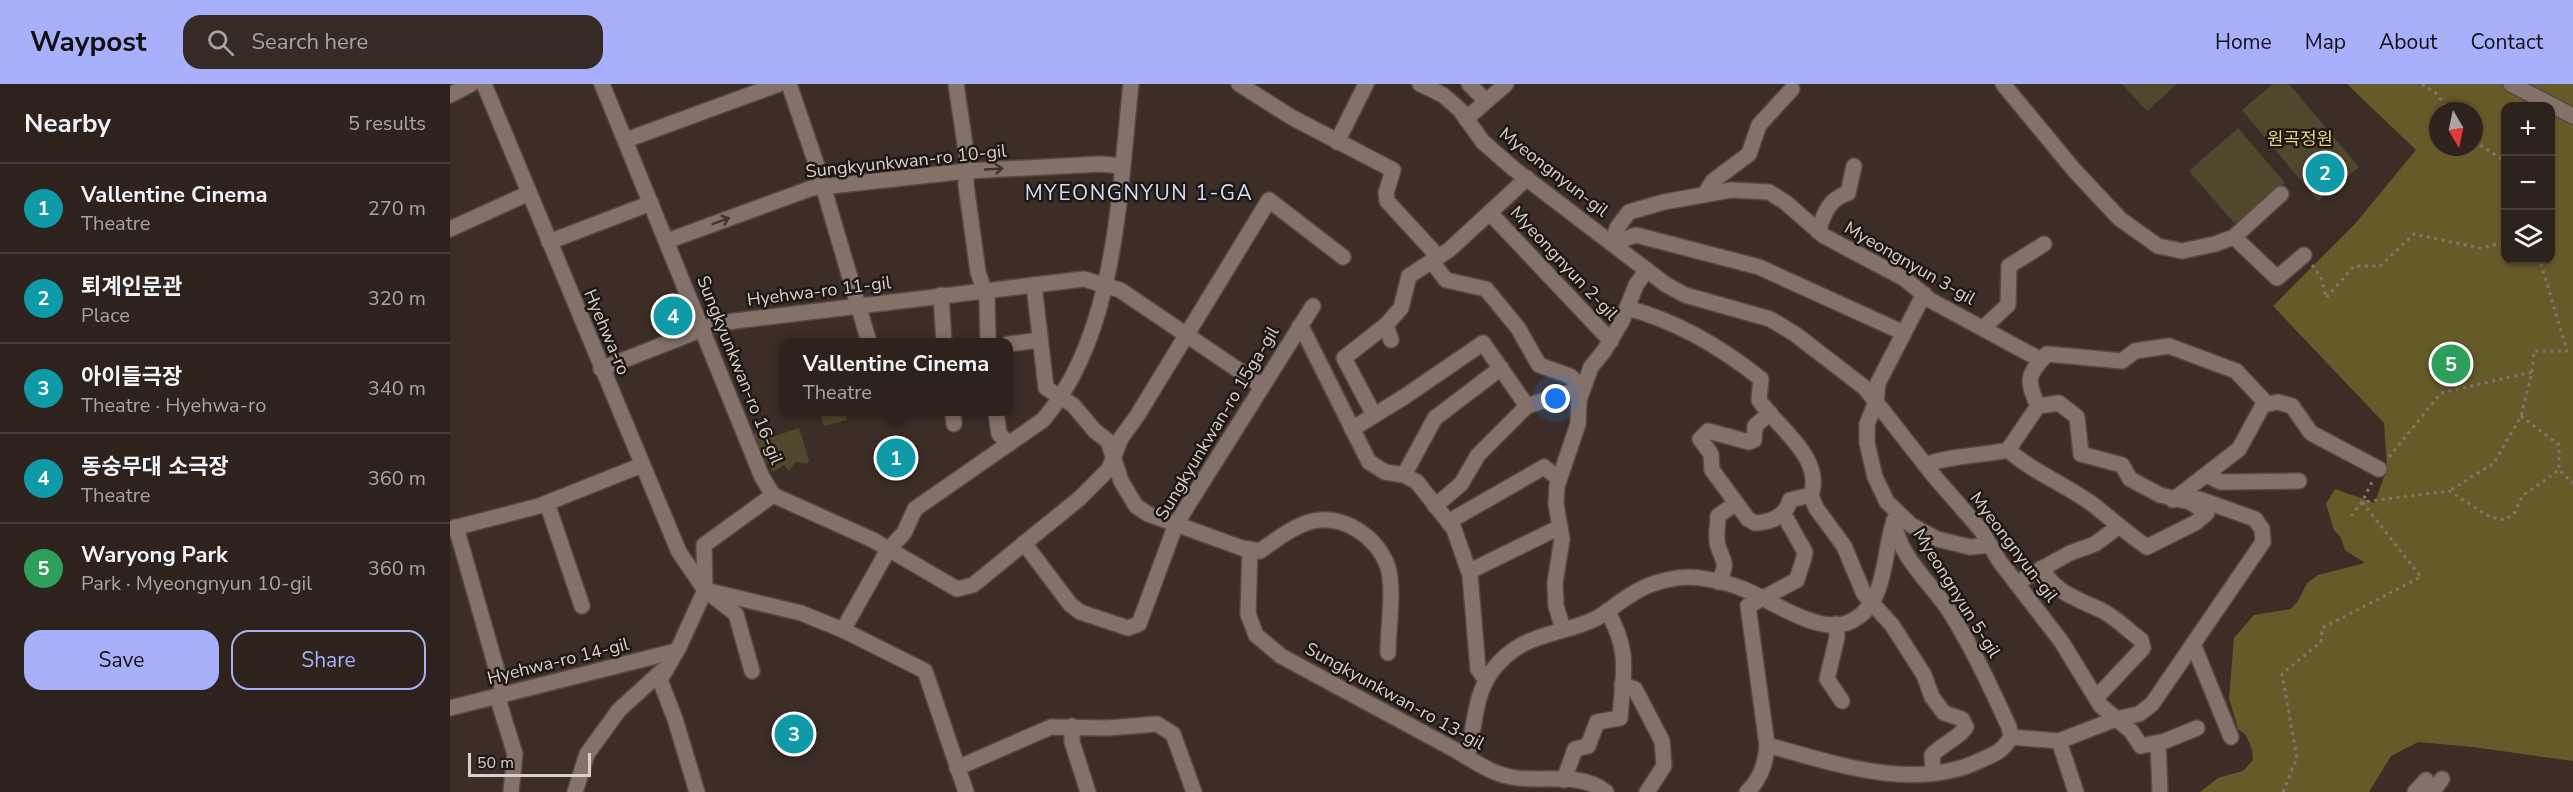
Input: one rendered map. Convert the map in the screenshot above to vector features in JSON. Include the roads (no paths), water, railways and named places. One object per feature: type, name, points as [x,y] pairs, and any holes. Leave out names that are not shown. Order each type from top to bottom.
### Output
[{"type":"street","points":[[450,95],[471,84]]},
{"type":"street","name":"Hyehwa-ro","points":[[484,84],[679,552],[705,590],[736,614],[752,670]]},
{"type":"street","name":"Sungkyunkwan-ro 16-gil","points":[[602,84],[762,477],[773,495]]},
{"type":"street","points":[[626,140],[778,84]]},
{"type":"street","points":[[789,84],[824,187],[868,338]]},
{"type":"street","points":[[956,84],[967,171],[966,185],[978,272],[987,299],[988,338]]},
{"type":"street","points":[[843,630],[888,550],[904,533],[915,509],[1042,420],[1059,398],[1090,340],[1105,284],[1131,84]]},
{"type":"street","points":[[1239,84],[1293,118],[1393,170],[1386,193],[1388,201],[1433,251],[1436,267],[1446,280],[1486,289],[1518,328],[1539,365],[1570,376],[1583,388]]},
{"type":"street","points":[[1337,142],[1366,84]]},
{"type":"street","name":"Myeongnyun-gil","points":[[1420,84],[1443,95],[1460,110],[1483,142],[1647,270],[1685,295],[1770,319],[1795,334],[1865,388],[1925,465],[1981,530],[2016,583],[2061,641],[2101,706],[2131,731],[2141,746],[2158,743]]},
{"type":"street","points":[[1469,84],[1486,101]]},
{"type":"street","points":[[1466,119],[1506,84]]},
{"type":"street","points":[[2003,84],[2075,171],[2120,219],[2158,246],[2182,250],[2215,244],[2234,237],[2282,194]]},
{"type":"street","points":[[2511,84],[2573,116]]},
{"type":"street","points":[[1705,194],[1713,181],[1749,154],[1759,125],[1792,89]]},
{"type":"street","name":"Sungkyunkwan-ro 10-gil","points":[[666,241],[812,188],[967,171],[1101,164],[1122,166]]},
{"type":"street","name":"Myeongnyun 3-gil","points":[[1818,231],[1828,204],[1848,193],[1854,166]]},
{"type":"street","name":"Myeongnyun 2-gil","points":[[1374,415],[1344,358],[1386,325],[1401,308],[1409,276],[1435,260],[1527,178]]},
{"type":"street","name":"Myeongnyun 3-gil","points":[[1613,243],[1617,228],[1629,212],[1731,190],[1769,192],[1785,202],[1818,231],[1905,279],[1924,294],[2041,360]]},
{"type":"street","points":[[450,229],[529,194]]},
{"type":"street","points":[[697,792],[660,680],[705,590],[704,545],[773,495],[873,540],[957,589],[973,585],[1080,498],[1109,469],[1121,438],[1269,200],[1343,257]]},
{"type":"street","points":[[549,242],[651,203]]},
{"type":"street","name":"Myeongnyun 2-gil","points":[[1490,213],[1611,340]]},
{"type":"street","name":"Myeongnyun-gil","points":[[1613,243],[1636,235],[1759,267],[1904,333]]},
{"type":"street","points":[[2234,237],[2277,278],[2304,255]]},
{"type":"street","name":"Myeongnyun 3-gil","points":[[1983,328],[2008,304],[2009,266],[2044,244]]},
{"type":"street","points":[[1563,629],[1556,606],[1555,583],[1562,539],[1556,504],[1559,479],[1578,424],[1579,400],[1591,367],[1611,340],[1636,285],[1647,270]]},
{"type":"street","name":"Hyehwa-ro 11-gil","points":[[602,369],[718,323],[1084,279],[1120,290],[1262,386]]},
{"type":"street","points":[[1034,285],[1046,388],[1073,405],[1108,441],[1121,481],[1136,506],[1148,514],[1250,549]]},
{"type":"street","points":[[1876,402],[1878,383],[1924,294]]},
{"type":"street","points":[[942,295],[944,338]]},
{"type":"street","name":"Sungkyunkwan-ro 15ga-gil","points":[[1024,543],[1070,604],[1080,612],[1128,628],[1139,624],[1176,524],[1313,306]]},
{"type":"street","points":[[1627,308],[1688,329],[1736,358],[1761,379],[1759,400],[1784,428],[1812,466],[1815,483],[1811,495],[1816,508],[1844,546],[1864,594],[1892,625],[1924,675],[1932,698],[1944,713],[1962,719],[1966,727],[1962,733],[1938,748],[1932,755],[1932,773]]},
{"type":"street","points":[[1386,325],[1391,340]]},
{"type":"street","points":[[1299,327],[1304,332],[1369,462],[1385,472],[1404,475],[1416,482],[1454,529],[1470,571],[1478,669],[1486,680]]},
{"type":"street","points":[[1013,343],[1040,340]]},
{"type":"street","points":[[1352,429],[1483,343],[1527,406]]},
{"type":"street","points":[[2038,406],[2029,386],[2031,372],[2047,354],[2122,361],[2135,351],[2169,346],[2236,371],[2267,404]]},
{"type":"street","points":[[1404,475],[1435,418],[1501,368]]},
{"type":"street","points":[[1436,506],[1461,484],[1478,455],[1527,406],[1583,388]]},
{"type":"street","name":"Myeongnyun 5-gil","points":[[1876,402],[1867,424],[1867,443],[1875,477],[1895,516],[1897,537],[1919,572],[1951,612],[1976,657],[2009,727],[2011,737]]},
{"type":"street","points":[[2173,500],[2239,449],[2263,405],[2278,402],[2292,406],[2311,433],[2379,469]]},
{"type":"street","points":[[1925,465],[1943,458],[1984,455],[2008,450],[2038,406],[2059,403],[2077,417],[2080,454],[2122,465],[2130,479],[2173,500],[2190,502],[2207,513],[2195,522],[2146,547],[2118,527],[2095,506],[2022,463],[2008,450]]},
{"type":"street","points":[[1770,413],[1755,426],[1754,440],[1749,442],[1708,431],[1700,439],[1711,454],[1712,470],[1748,519],[1755,523],[1778,518],[1788,508],[1790,500],[1811,495]]},
{"type":"street","points":[[997,416],[999,434],[1009,444]]},
{"type":"street","points":[[511,792],[515,754],[501,695],[453,528],[547,503],[642,465]]},
{"type":"street","points":[[1448,522],[1544,467],[1559,479]]},
{"type":"street","points":[[2206,475],[2221,482],[2299,481]]},
{"type":"street","points":[[1767,745],[1883,775],[1916,776],[1968,767],[2004,749],[2011,737],[2059,741],[2116,719],[2139,714],[2152,704],[2263,542],[2262,530],[2255,519],[2199,499],[2173,500]]},
{"type":"street","points":[[547,503],[582,606]]},
{"type":"street","points":[[1719,582],[1725,559],[1717,544],[1718,516],[1736,503]]},
{"type":"street","points":[[1747,792],[1755,784],[1766,761],[1767,745],[1748,606],[1797,580],[1801,564],[1805,559],[1805,552],[1783,513]]},
{"type":"street","points":[[1467,757],[1481,690],[1492,670],[1518,645],[1594,619],[1629,595],[1651,584],[1679,577],[1706,578],[1744,589],[1799,616],[1826,624],[1846,624],[1868,609],[1880,588],[1888,540],[1895,516],[1937,539],[1970,547],[1990,545]]},
{"type":"street","name":"Sungkyunkwan-ro 13-gil","points":[[1388,653],[1390,576],[1379,549],[1362,532],[1341,522],[1314,520],[1289,531],[1260,551],[1250,549],[1248,614],[1256,635],[1281,656],[1467,757],[1483,768],[1511,777],[1564,780],[1599,787],[1606,792]]},
{"type":"street","points":[[1470,571],[1560,526]]},
{"type":"street","points":[[2016,583],[2070,553],[2095,544],[2118,527]]},
{"type":"street","points":[[2042,568],[2048,580],[2071,598],[2104,612],[2141,640],[2143,648],[2096,698]]},
{"type":"street","points":[[705,590],[801,613],[843,630],[925,671],[966,792]]},
{"type":"street","points":[[1564,780],[1575,749],[1588,746],[1597,722],[1620,718],[1624,649],[1618,631],[1607,611]]},
{"type":"street","points":[[1836,624],[1837,637],[1827,679],[1842,701]]},
{"type":"street","points":[[2193,644],[2231,737]]},
{"type":"street","name":"Hyehwa-ro 14-gil","points":[[450,708],[676,651]]},
{"type":"street","points":[[575,792],[587,754],[619,710],[668,666]]},
{"type":"street","points":[[1622,685],[1635,689],[1662,741],[1664,765],[1647,792]]},
{"type":"street","points":[[957,768],[1051,727],[1107,728],[1157,724],[1173,734],[1194,792]]},
{"type":"street","points":[[1072,726],[1072,742],[1088,792]]},
{"type":"street","points":[[2160,792],[2158,743],[2197,728]]},
{"type":"street","points":[[2059,741],[2076,792]]},
{"type":"street","points":[[2415,792],[2442,779]]},
{"type":"place","name":"퇴계인문관","points":[[2325,173]]},
{"type":"place","name":"동숭무대 소극장","points":[[673,316]]},
{"type":"place","name":"Waryong Park","points":[[2451,364]]},
{"type":"place","name":"Vallentine Cinema","points":[[896,458]]},
{"type":"place","name":"아이들극장","points":[[794,734]]},
{"type":"district","name":"MYEONGNYUN 1-GA","points":[[1139,193]]},
{"type":"park label","name":"원곡정원","points":[[2300,139]]}]
